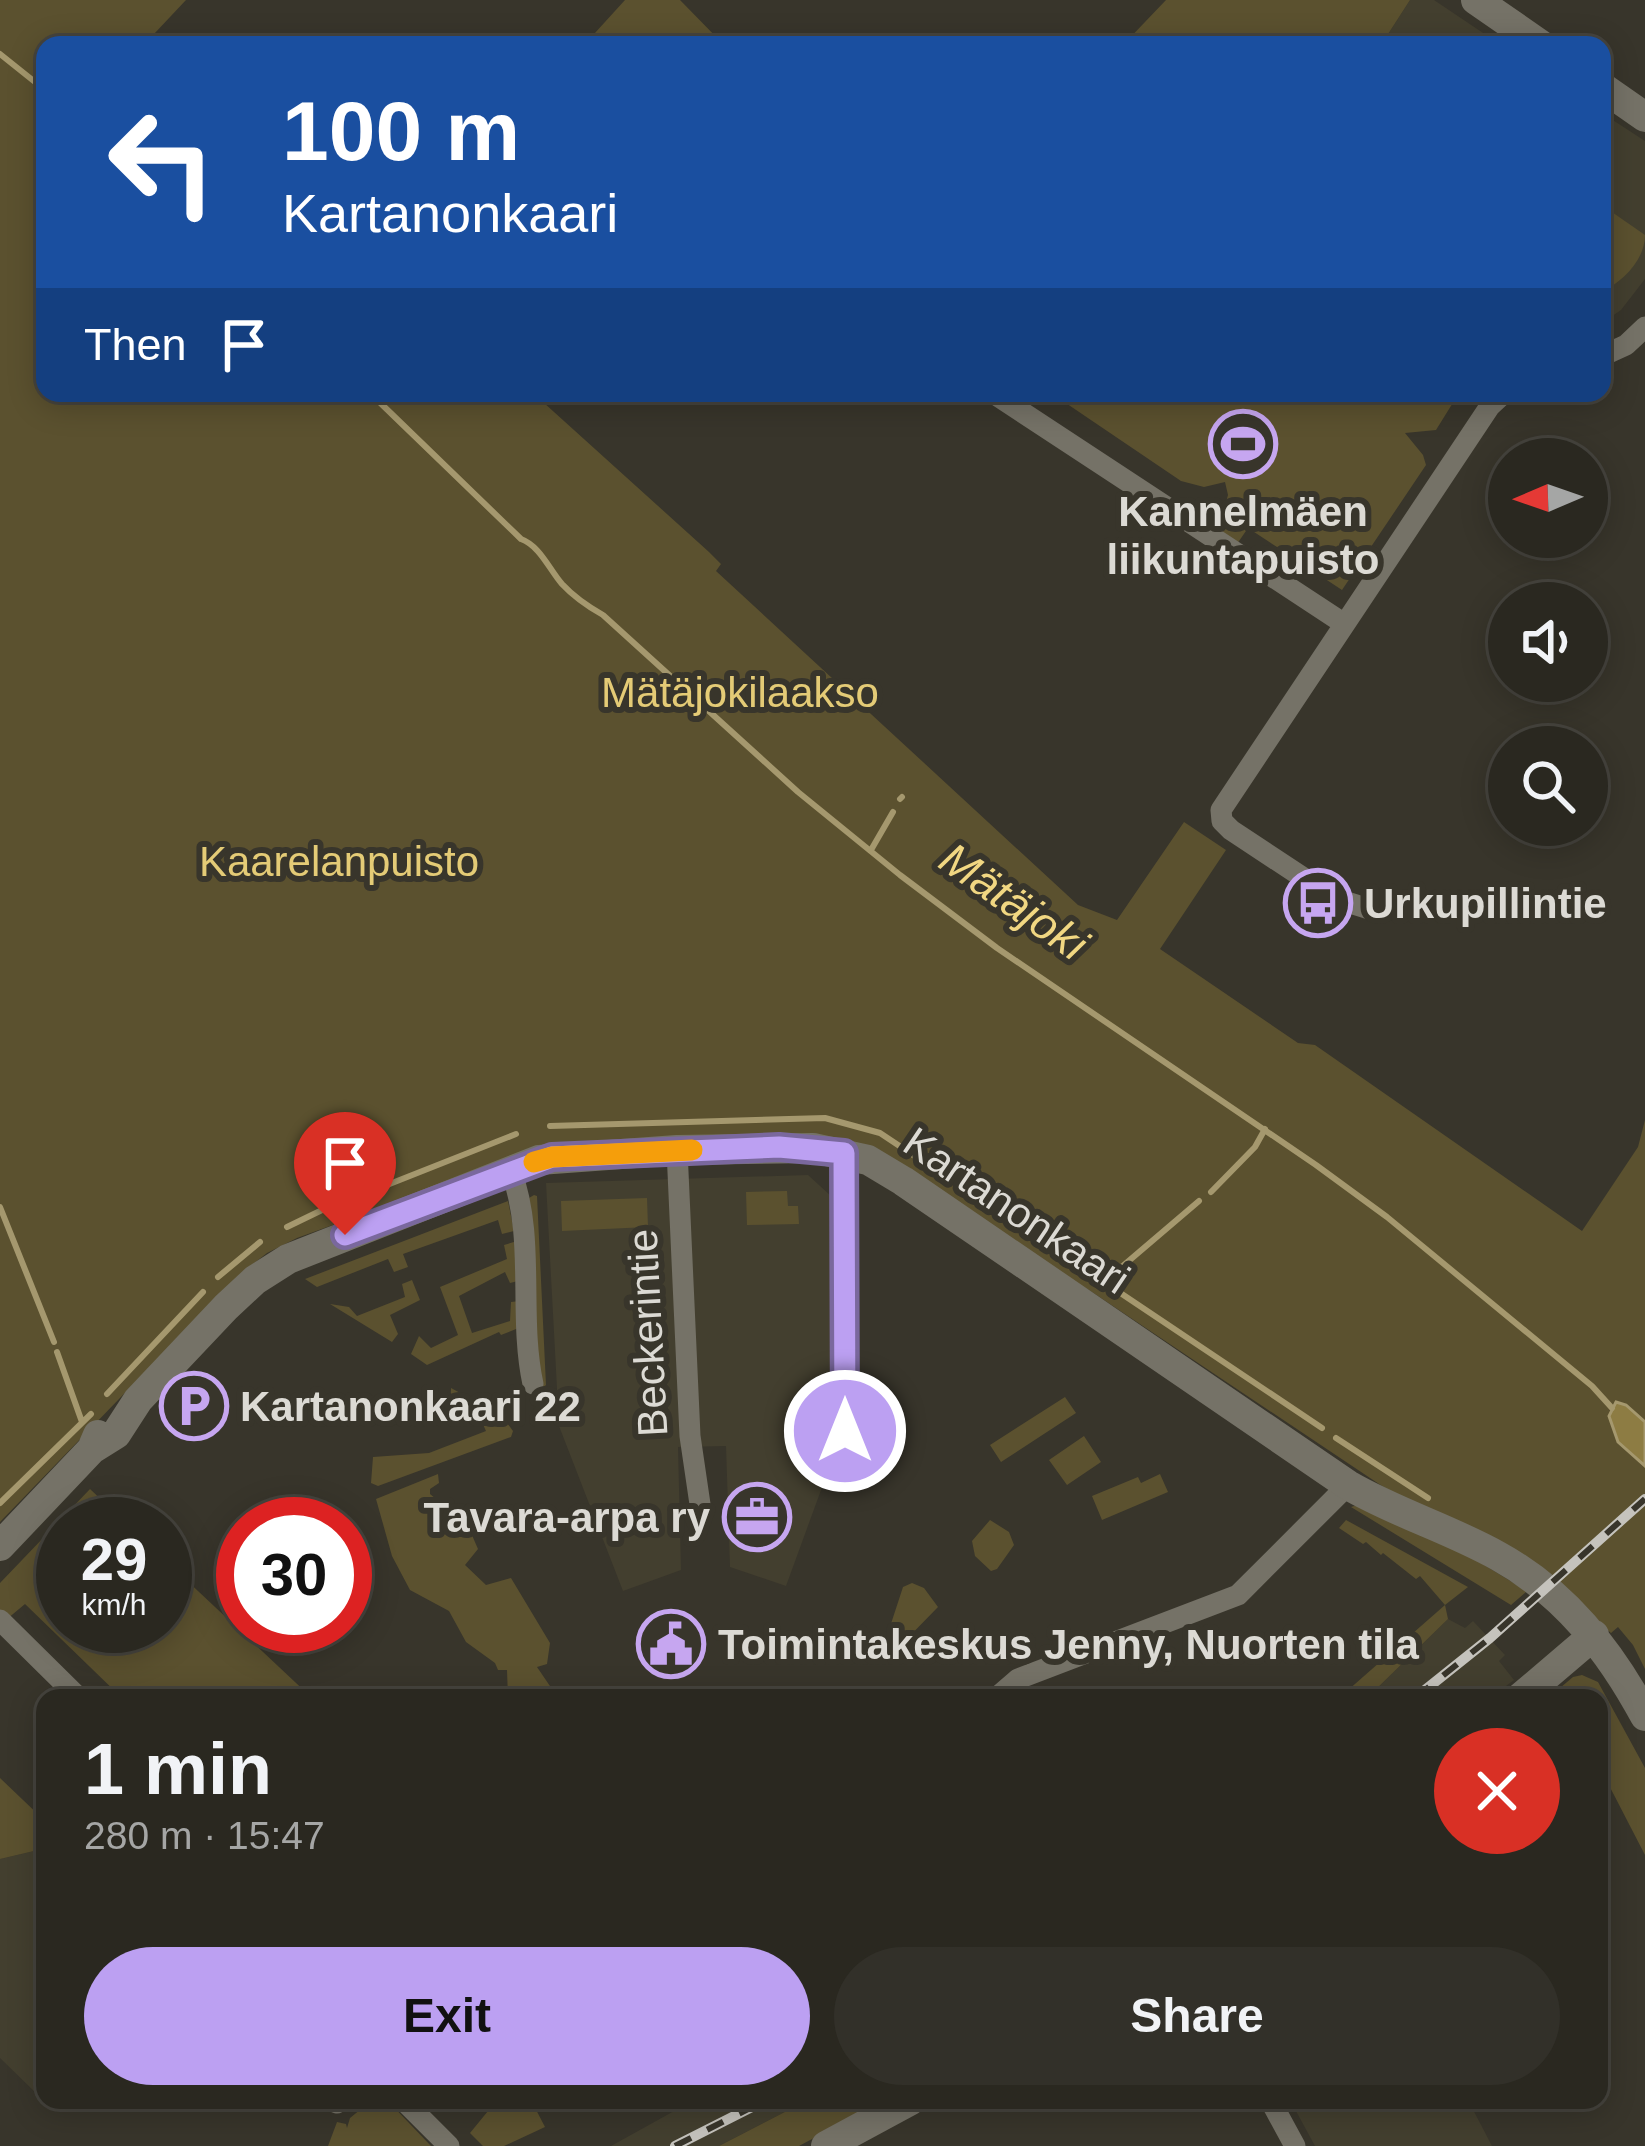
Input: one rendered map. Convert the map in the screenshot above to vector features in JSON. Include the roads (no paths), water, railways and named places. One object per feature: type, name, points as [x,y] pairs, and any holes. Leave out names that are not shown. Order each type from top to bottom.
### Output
[{"type":"street","points":[[1475,0],[1527,36]]},
{"type":"street","points":[[1611,93],[1645,117]]},
{"type":"street","points":[[1611,352],[1645,327]]},
{"type":"street","points":[[1007,402],[1343,623]]},
{"type":"street","points":[[1366,908],[1334,898],[1231,830],[1220,815],[1343,623],[1494,402]]},
{"type":"street","name":"Kartanonkaari","points":[[0,1546],[92,1449],[104,1422],[138,1400],[255,1280],[288,1259],[552,1157],[779,1147],[844,1153],[868,1160],[903,1181],[1348,1485],[1413,1520],[1497,1555],[1528,1576],[1594,1635],[1645,1717]]},
{"type":"street","name":"Beckerintie","points":[[677,1150],[690,1436],[701,1511]]},
{"type":"street","points":[[844,1153],[845,1431]]},
{"type":"street","points":[[512,1171],[523,1234],[533,1384]]},
{"type":"street","points":[[1006,1689],[1018,1679],[1238,1595],[1348,1485]]},
{"type":"street","points":[[0,1620],[70,1689]]},
{"type":"street","points":[[1531,1689],[1594,1635]]},
{"type":"street","points":[[412,2109],[449,2146]]},
{"type":"street","points":[[826,2146],[894,2109]]},
{"type":"street","points":[[1275,2109],[1294,2146]]},
{"type":"waterway","name":"Mätäjoki","points":[[0,54],[36,83]]},
{"type":"waterway","name":"Mätäjoki","points":[[379,402],[534,547],[571,593],[603,615],[798,792],[997,948],[1387,1217],[1592,1386],[1612,1408]]},
{"type":"waterway","points":[[871,850],[893,812]]},
{"type":"waterway","points":[[550,1126],[825,1118],[880,1133],[1104,1282],[1199,1201]]},
{"type":"waterway","points":[[1211,1192],[1255,1147],[1265,1129]]},
{"type":"waterway","points":[[387,1185],[516,1134]]},
{"type":"waterway","points":[[287,1227],[351,1196]]},
{"type":"waterway","points":[[0,1207],[54,1342]]},
{"type":"waterway","points":[[218,1277],[260,1242]]},
{"type":"waterway","points":[[1104,1282],[1322,1428]]},
{"type":"waterway","points":[[107,1394],[203,1292]]},
{"type":"waterway","points":[[57,1352],[82,1422]]},
{"type":"waterway","points":[[0,1503],[91,1414]]},
{"type":"waterway","points":[[1336,1438],[1428,1498]]},
{"type":"railway","points":[[1426,1689],[1645,1499]]},
{"type":"railway","points":[[675,2146],[748,2109]]},
{"type":"place","name":"Kannelmäen liikuntapuisto","points":[[1243,444]]},
{"type":"place","name":"Urkupillintie","points":[[1318,903]]},
{"type":"place","name":"Kartanonkaari 22","points":[[194,1406]]},
{"type":"place","name":"Tavara-arpa ry","points":[[757,1517]]},
{"type":"place","name":"Toimintakeskus Jenny, Nuorten tila","points":[[671,1644]]},
{"type":"park label","name":"Mätäjokilaakso","points":[[740,692]]},
{"type":"park label","name":"Kaarelanpuisto","points":[[339,861]]}]
